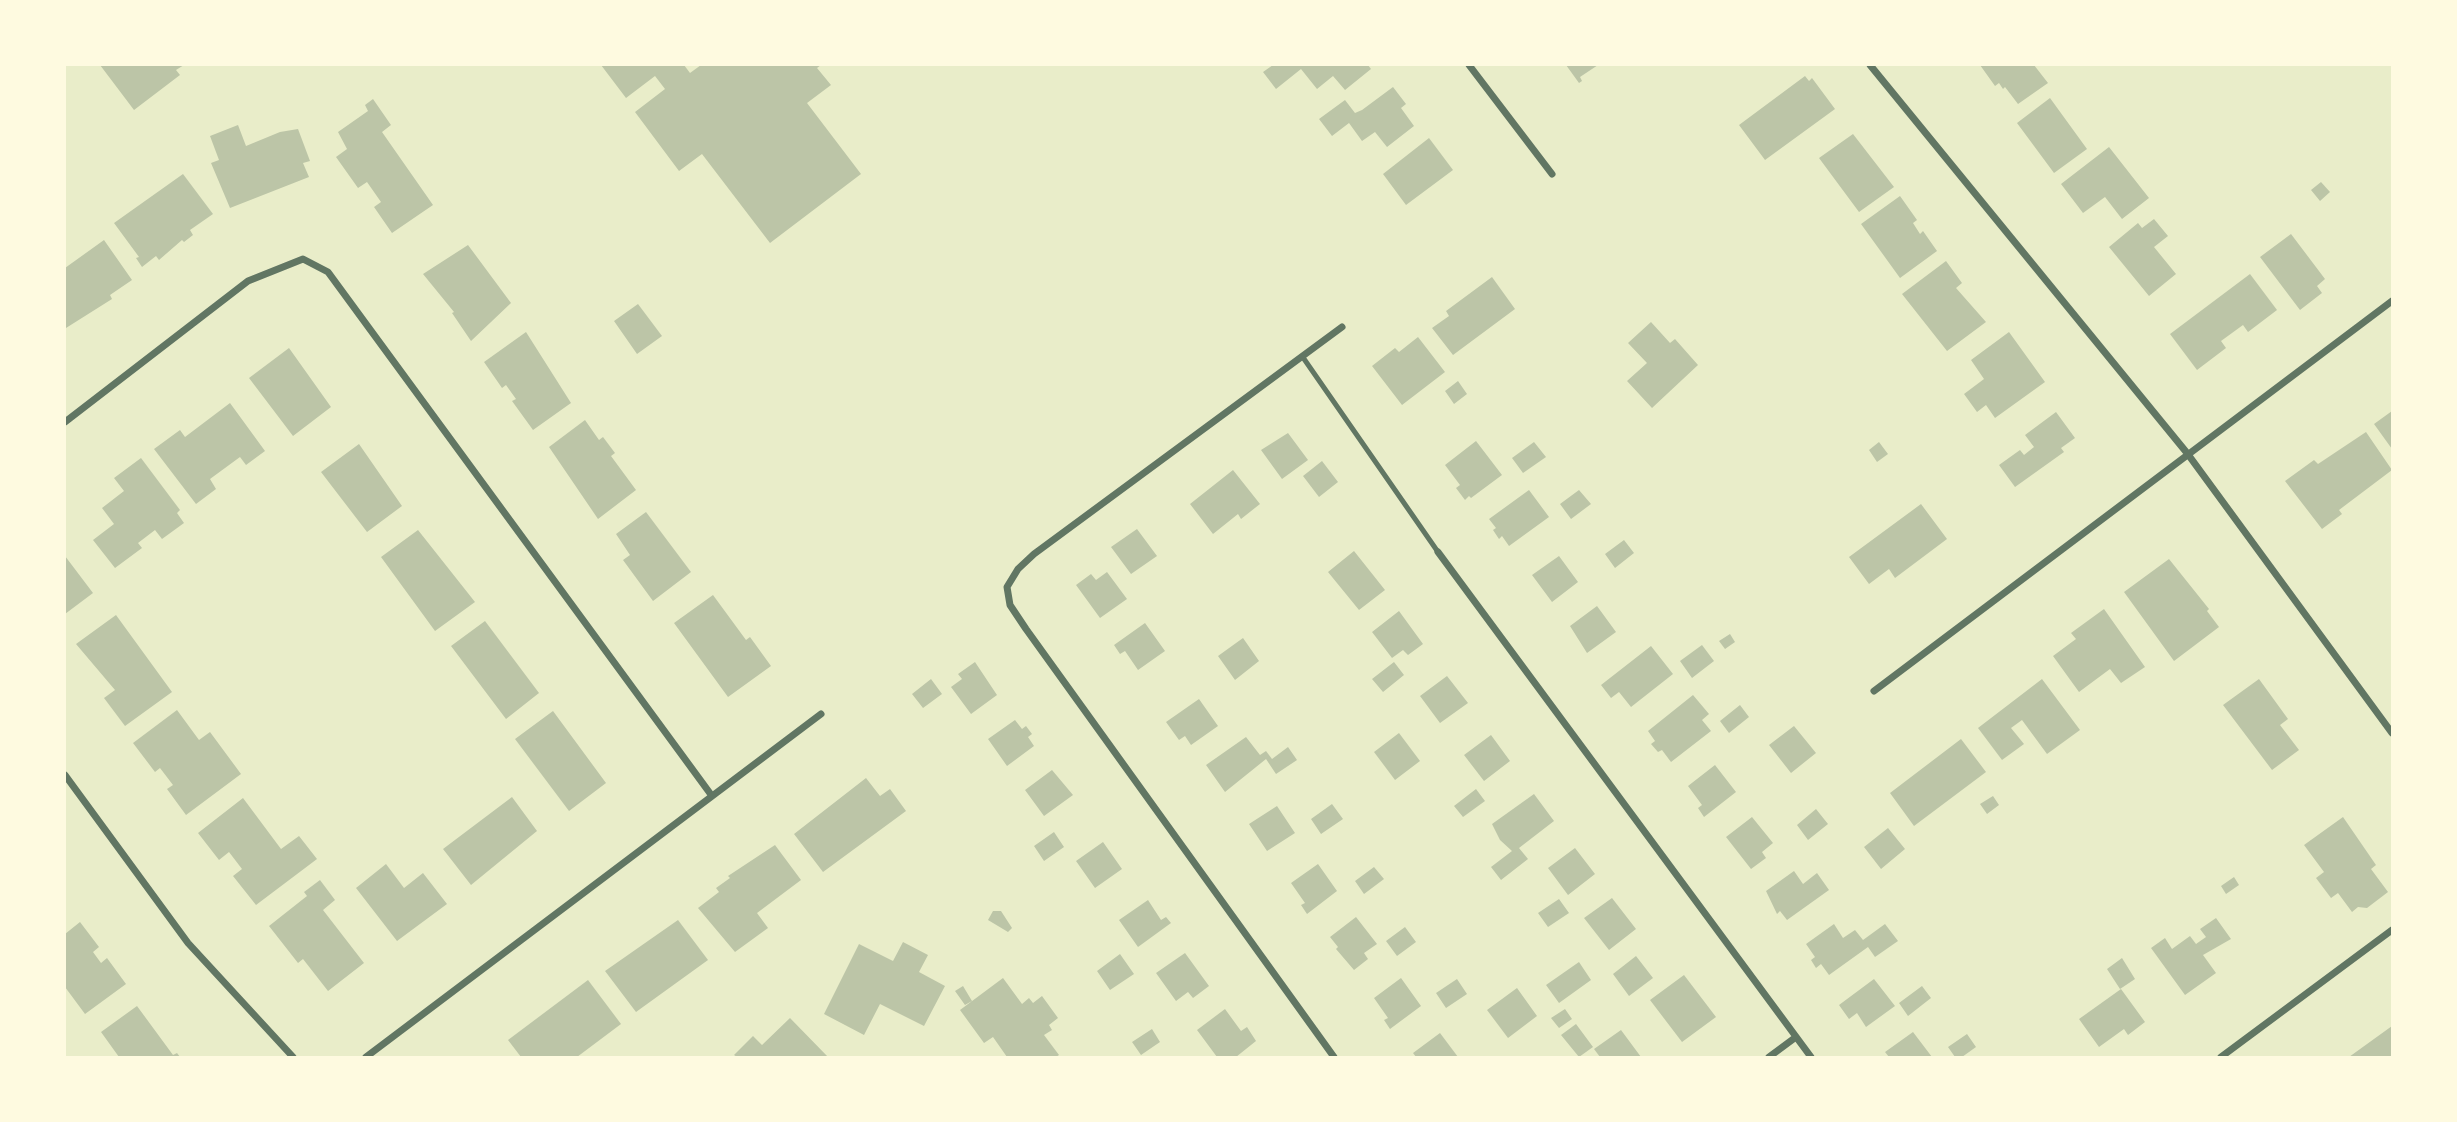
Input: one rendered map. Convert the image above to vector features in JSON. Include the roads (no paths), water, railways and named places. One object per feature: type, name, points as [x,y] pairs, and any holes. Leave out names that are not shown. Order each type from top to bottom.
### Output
[{"type":"street","points":[[1469,65],[1552,174]]},
{"type":"street","points":[[1870,65],[2187,453],[2392,733]]},
{"type":"street","points":[[65,422],[248,281],[303,259],[328,272],[712,796]]},
{"type":"street","points":[[1874,691],[2392,301]]},
{"type":"street","points":[[1334,1057],[1026,629],[1010,605],[1007,587],[1018,569],[1034,554],[1342,327]]},
{"type":"street","points":[[1438,552],[1811,1057]]},
{"type":"street","points":[[366,1057],[821,715]]},
{"type":"street","points":[[65,775],[188,943],[293,1057]]},
{"type":"street","points":[[2221,1057],[2392,930]]},
{"type":"street","points":[[1769,1057],[1796,1037]]},
{"type":"lane","points":[[1302,356],[1438,552]]}]
